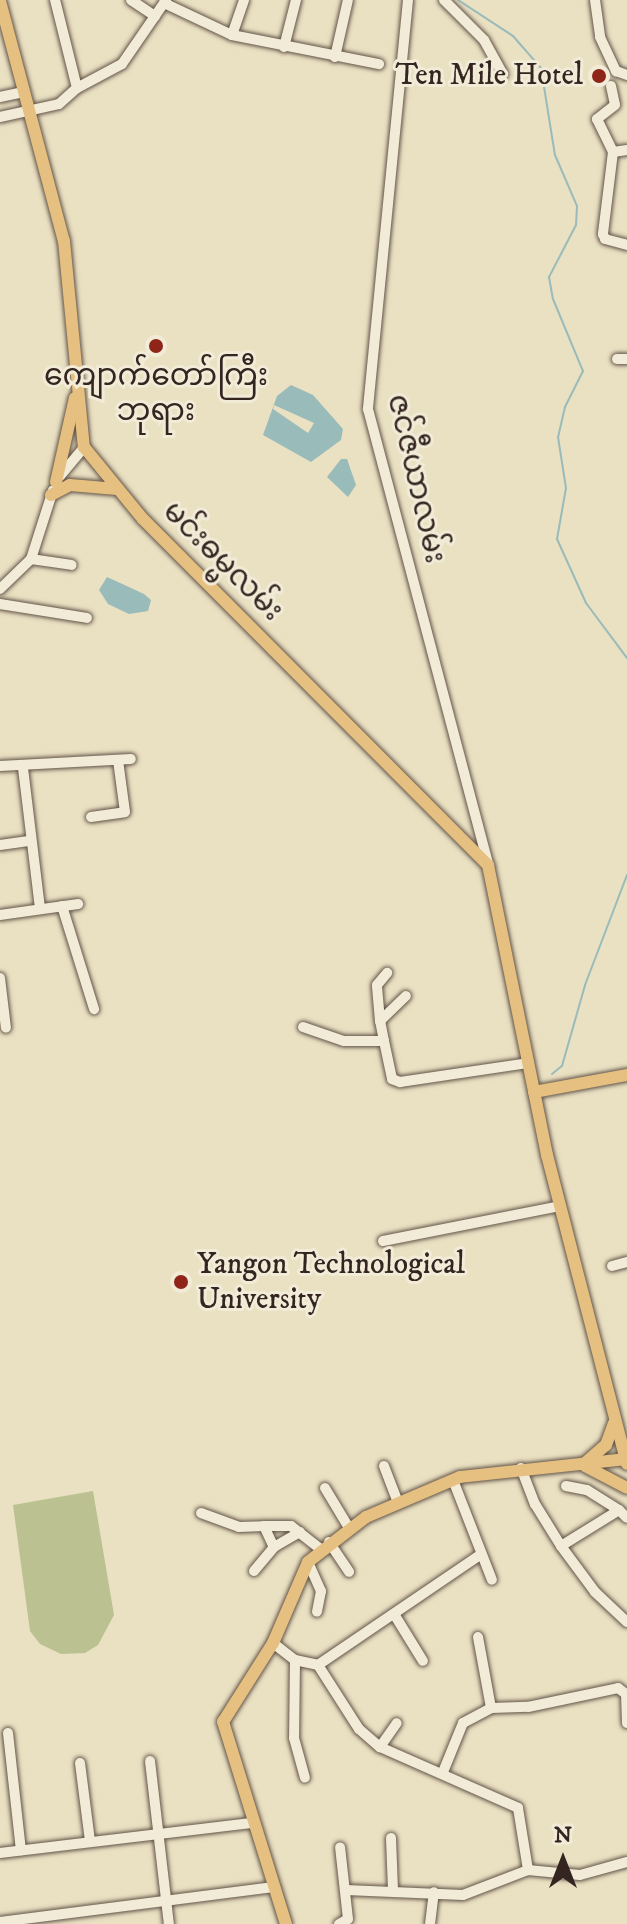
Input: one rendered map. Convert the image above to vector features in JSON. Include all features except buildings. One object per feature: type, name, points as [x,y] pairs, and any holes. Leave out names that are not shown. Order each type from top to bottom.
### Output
[{"type":"main road","points":[[0,1],[64,241],[84,447]]},
{"type":"main road","points":[[77,391],[53,489],[70,485],[117,489]]},
{"type":"main road","name":"မင်းဓမ္မလမ်း","points":[[84,447],[117,489],[488,865]]},
{"type":"main road","points":[[286,1924],[251,1823],[223,1722],[273,1643],[308,1562],[349,1528],[453,1480],[521,1468],[626,1462],[560,1206],[488,865]]},
{"type":"main road","points":[[534,1092],[627,1075]]},
{"type":"main road","points":[[582,1465],[606,1445],[613,1421]]},
{"type":"main road","points":[[582,1465],[627,1488]]},
{"type":"street","points":[[55,0],[77,88]]},
{"type":"street","points":[[131,0],[155,16]]},
{"type":"street","points":[[232,35],[244,0]]},
{"type":"street","points":[[284,47],[296,0]]},
{"type":"street","points":[[335,57],[348,0]]},
{"type":"street","name":"ဇင်ဇီယာလမ်း","points":[[408,0],[368,409],[488,865]]},
{"type":"street","points":[[444,0],[484,40],[503,74]]},
{"type":"street","points":[[595,0],[600,37],[616,71],[627,75]]},
{"type":"street","points":[[0,117],[59,104],[77,88],[122,64],[165,2],[232,35],[379,64]]},
{"type":"street","points":[[611,86],[615,105],[597,119],[613,152],[603,234],[605,239],[627,245]]},
{"type":"street","points":[[0,97],[23,92]]},
{"type":"street","points":[[613,152],[627,150]]},
{"type":"street","points":[[0,589],[31,559],[53,489],[84,447]]},
{"type":"street","points":[[31,559],[72,565]]},
{"type":"street","points":[[0,604],[87,618]]},
{"type":"street","points":[[0,766],[23,768],[131,759]]},
{"type":"street","points":[[91,817],[125,812],[118,760]]},
{"type":"street","points":[[23,768],[29,841],[40,909]]},
{"type":"street","points":[[0,845],[29,841]]},
{"type":"street","points":[[0,915],[78,904]]},
{"type":"street","points":[[62,906],[94,1009]]},
{"type":"street","points":[[387,973],[377,985],[380,1021],[392,1079],[400,1082],[528,1063]]},
{"type":"street","points":[[0,978],[6,1028]]},
{"type":"street","points":[[380,1021],[406,996]]},
{"type":"street","points":[[303,1027],[344,1041],[384,1041]]},
{"type":"street","points":[[383,1241],[560,1206]]},
{"type":"street","points":[[612,1266],[627,1262]]},
{"type":"street","points":[[613,1421],[627,1418]]},
{"type":"street","points":[[384,1466],[398,1503]]},
{"type":"street","points":[[521,1468],[561,1546],[595,1592],[627,1622]]},
{"type":"street","points":[[453,1480],[492,1580]]},
{"type":"street","points":[[561,1546],[623,1514],[599,1495],[566,1486]]},
{"type":"street","points":[[325,1488],[349,1528]]},
{"type":"street","points":[[201,1513],[239,1527],[281,1524],[325,1546],[349,1572]]},
{"type":"street","points":[[264,1526],[274,1547]]},
{"type":"street","points":[[254,1571],[274,1547],[300,1532]]},
{"type":"street","points":[[318,1665],[480,1555]]},
{"type":"street","points":[[308,1562],[321,1591],[317,1612]]},
{"type":"street","points":[[394,1614],[423,1661]]},
{"type":"street","points":[[478,1637],[491,1708]]},
{"type":"street","points":[[273,1643],[295,1660],[318,1665],[359,1729],[380,1747],[443,1772],[518,1808],[528,1870]]},
{"type":"street","points":[[295,1660],[294,1738],[305,1778]]},
{"type":"street","points":[[443,1772],[463,1723],[491,1708],[528,1707],[618,1688],[626,1694],[627,1723]]},
{"type":"street","points":[[380,1747],[397,1723]]},
{"type":"street","points":[[8,1733],[21,1850]]},
{"type":"street","points":[[150,1761],[169,1924]]},
{"type":"street","points":[[80,1763],[90,1841]]},
{"type":"street","points":[[0,1853],[251,1823]]},
{"type":"street","points":[[391,1838],[393,1889]]},
{"type":"street","points":[[340,1847],[346,1890],[344,1922]]},
{"type":"street","points":[[346,1890],[393,1889],[463,1895],[528,1870],[580,1875],[627,1862]]},
{"type":"street","points":[[0,1922],[272,1887]]},
{"type":"street","points":[[430,1924],[434,1892]]},
{"type":"green space","points":[[93,1491],[114,1615],[98,1645],[85,1653],[61,1654],[40,1644],[30,1631],[13,1505]]},
{"type":"water","points":[[291,385],[313,395],[343,429],[341,440],[311,462],[263,435],[277,396]]},
{"type":"water","points":[[341,459],[347,459],[356,485],[348,497],[327,477]]},
{"type":"water","points":[[107,577],[144,594],[151,600],[148,611],[129,614],[108,604],[99,590]]},
{"type":"pier","points":[[274,405],[314,423],[308,433],[273,409]]},
{"type":"waterway","points":[[458,0],[513,36],[541,68],[555,155],[577,206],[576,225],[549,277],[553,299],[583,371],[565,407],[558,437],[566,488],[557,539],[586,603],[627,658]]},
{"type":"waterway","points":[[552,1074],[562,1066],[585,985],[627,875]]},
{"type":"place","name":"Ten Mile Hotel","points":[[599,76]]},
{"type":"place","name":"ကျောက်တော်ကြီး ဘုရား","points":[[156,346]]},
{"type":"place","name":"Yangon Technological University","points":[[181,1282]]}]
